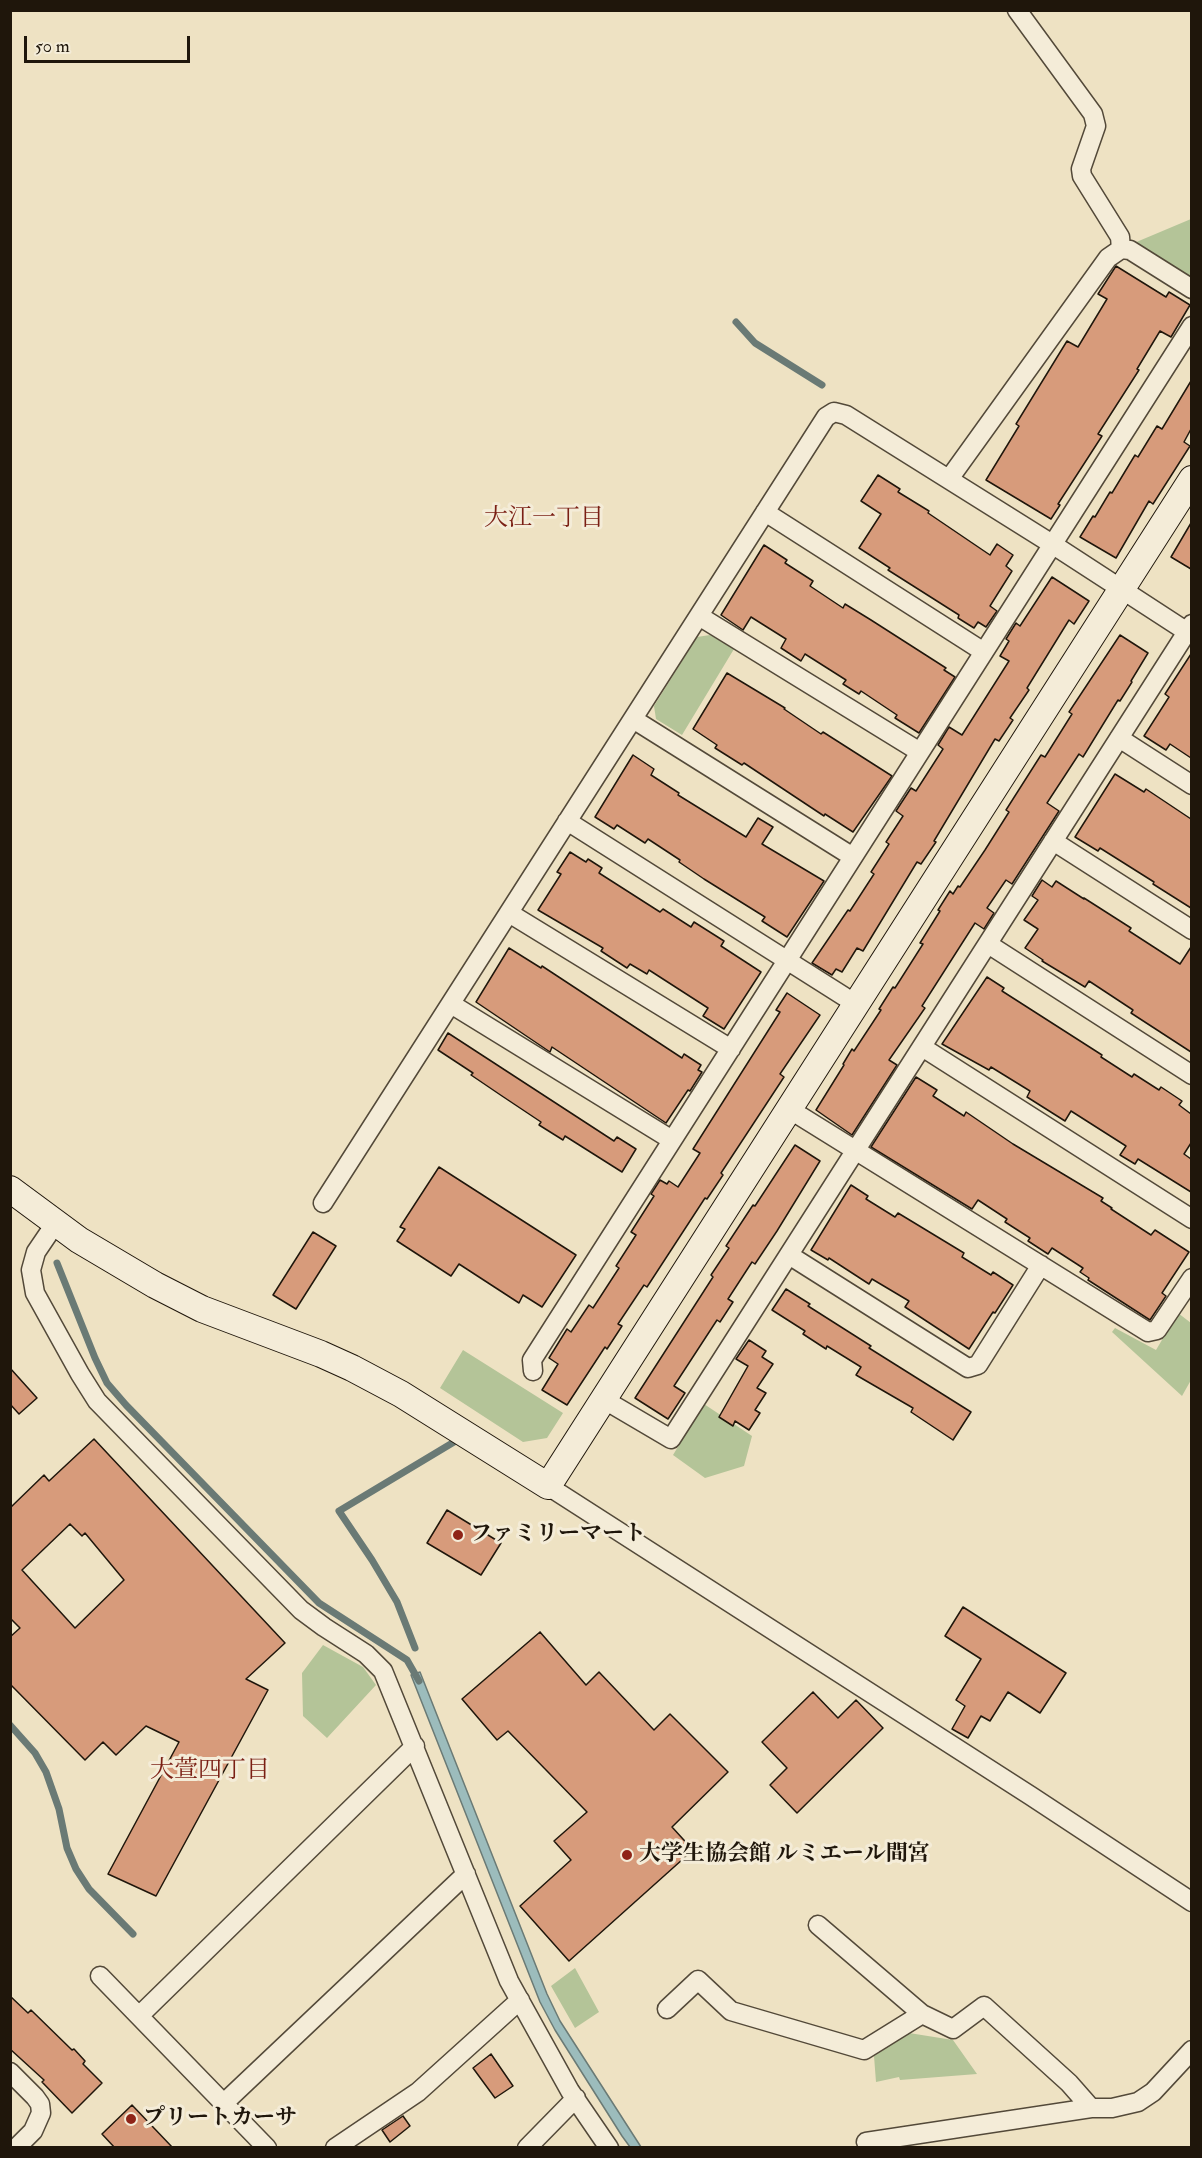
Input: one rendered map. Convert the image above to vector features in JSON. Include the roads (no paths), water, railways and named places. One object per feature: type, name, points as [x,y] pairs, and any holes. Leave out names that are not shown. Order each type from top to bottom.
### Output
[{"type":"street","points":[[1017,10],[1093,114],[1096,126],[1081,169],[1082,176],[1120,237],[1121,249]]},
{"type":"street","points":[[949,479],[1108,258],[1121,249],[1130,250],[1191,289]]},
{"type":"street","points":[[533,1371],[532,1360],[1191,326]]},
{"type":"street","points":[[323,1203],[826,417],[834,412],[846,415],[1121,589],[1190,630],[670,1439],[603,1399]]},
{"type":"street","points":[[548,1486],[1191,479]]},
{"type":"street","points":[[765,512],[984,652]]},
{"type":"street","points":[[699,616],[920,752]]},
{"type":"street","points":[[633,719],[853,857]]},
{"type":"street","points":[[1119,738],[1191,785]]},
{"type":"street","points":[[567,821],[856,1004]]},
{"type":"street","points":[[1053,841],[1191,930]]},
{"type":"street","points":[[509,913],[731,1049]]},
{"type":"street","points":[[988,944],[1191,1075]]},
{"type":"street","points":[[451,1004],[672,1140]]},
{"type":"street","points":[[922,1047],[1191,1219]]},
{"type":"street","points":[[789,1108],[1148,1332],[1157,1330],[1191,1278]]},
{"type":"street","points":[[10,1189],[55,1224],[112,1261],[202,1309],[321,1354],[401,1394],[1031,1796],[1191,1902]]},
{"type":"street","points":[[55,1224],[36,1252],[30,1270],[35,1293],[97,1401],[301,1610],[324,1628],[366,1654],[383,1671],[416,1746],[509,1981],[576,2098],[609,2148]]},
{"type":"street","points":[[789,1255],[968,1368],[978,1365],[1041,1266]]},
{"type":"street","points":[[140,2016],[416,1746]]},
{"type":"street","points":[[224,2103],[466,1874]]},
{"type":"street","points":[[818,1925],[922,2014],[952,2029],[984,2006],[1069,2082],[1091,2108]]},
{"type":"street","points":[[100,1976],[267,2148]]},
{"type":"street","points":[[668,2009],[698,1980],[731,2011],[864,2050],[922,2014]]},
{"type":"street","points":[[335,2148],[418,2092],[520,2000]]},
{"type":"street","points":[[866,2142],[1091,2108],[1112,2108],[1138,2102],[1153,2092],[1191,2050]]},
{"type":"street","points":[[10,2072],[35,2097],[40,2104],[41,2113],[33,2131],[16,2148]]},
{"type":"street","points":[[526,2148],[576,2098]]},
{"type":"water","points":[[420,1672],[547,1994],[560,2021],[641,2147],[630,2147],[622,2136],[555,2030],[540,2002],[411,1675]]},
{"type":"waterway","points":[[736,322],[755,343],[822,385]]},
{"type":"waterway","points":[[57,1263],[107,1383],[126,1405],[319,1603],[407,1660],[419,1681]]},
{"type":"waterway","points":[[415,1648],[397,1602],[339,1511],[454,1442]]},
{"type":"waterway","points":[[10,1725],[35,1753],[46,1772],[59,1809],[67,1848],[76,1869],[89,1889],[133,1934]]},
{"type":"place","name":"ファミリーマート","points":[[458,1535]]},
{"type":"place","name":"大学生協会館 ルミエール間宮","points":[[627,1855]]},
{"type":"place","name":"プリートカーサ","points":[[131,2119]]},
{"type":"district","name":"大江一丁目","points":[[544,520]]},
{"type":"district","name":"大萱四丁目","points":[[210,1772]]}]
